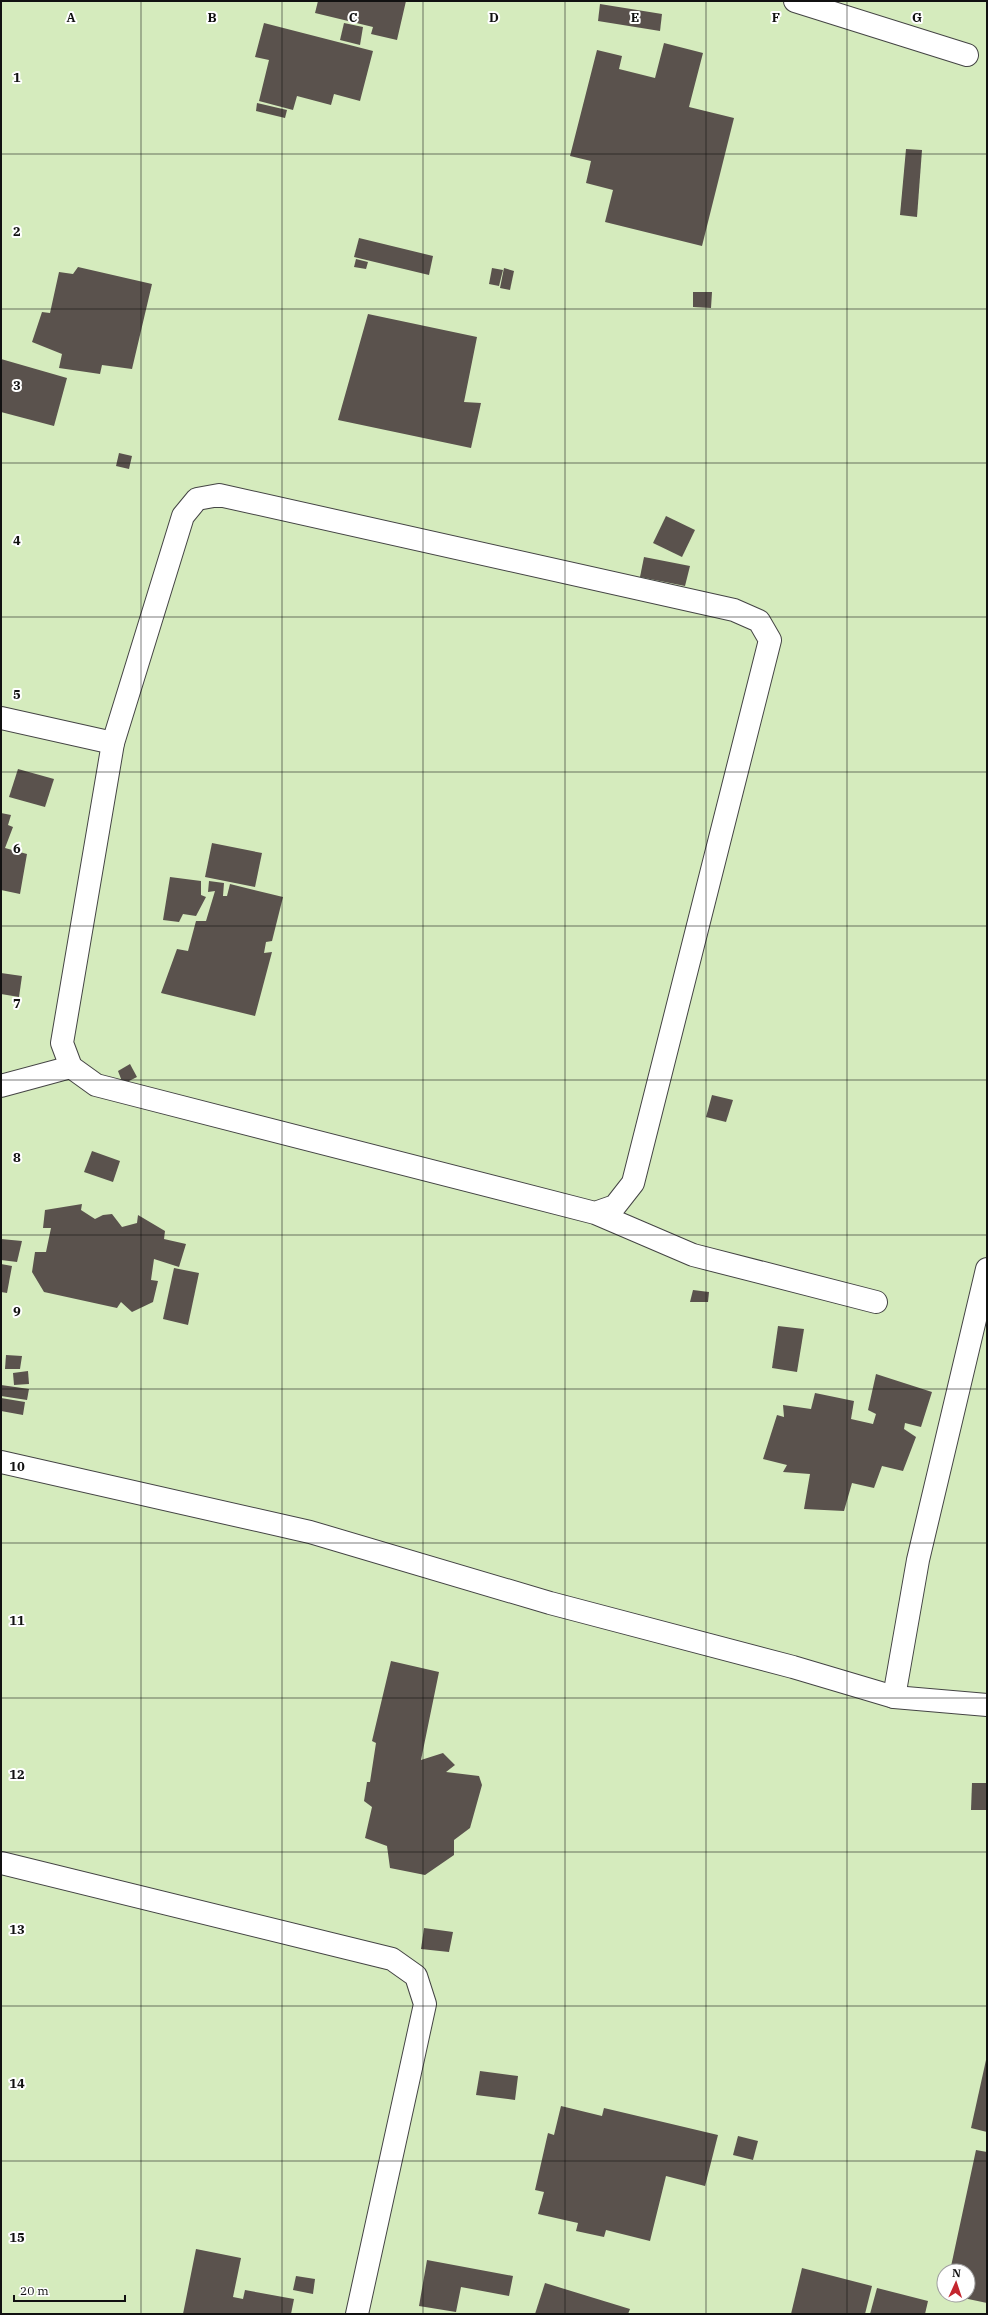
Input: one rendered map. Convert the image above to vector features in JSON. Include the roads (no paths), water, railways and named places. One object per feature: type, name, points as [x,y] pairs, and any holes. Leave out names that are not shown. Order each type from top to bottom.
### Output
[{"type":"street","points":[[795,1],[967,55]]},
{"type":"street","points":[[595,1213],[615,1206],[633,1183],[770,640],[759,620],[734,610],[219,495],[197,499],[183,516],[113,743],[62,1043],[71,1067],[96,1085],[595,1213],[693,1255],[876,1302]]},
{"type":"street","points":[[1,718],[113,743]]},
{"type":"street","points":[[1,1086],[71,1067]]},
{"type":"street","points":[[894,1697],[918,1560],[987,1269]]},
{"type":"street","points":[[1,1462],[310,1532],[550,1603],[793,1667],[894,1697],[987,1705]]},
{"type":"street","points":[[1,1863],[392,1959],[416,1976],[425,2004],[357,2314]]}]
